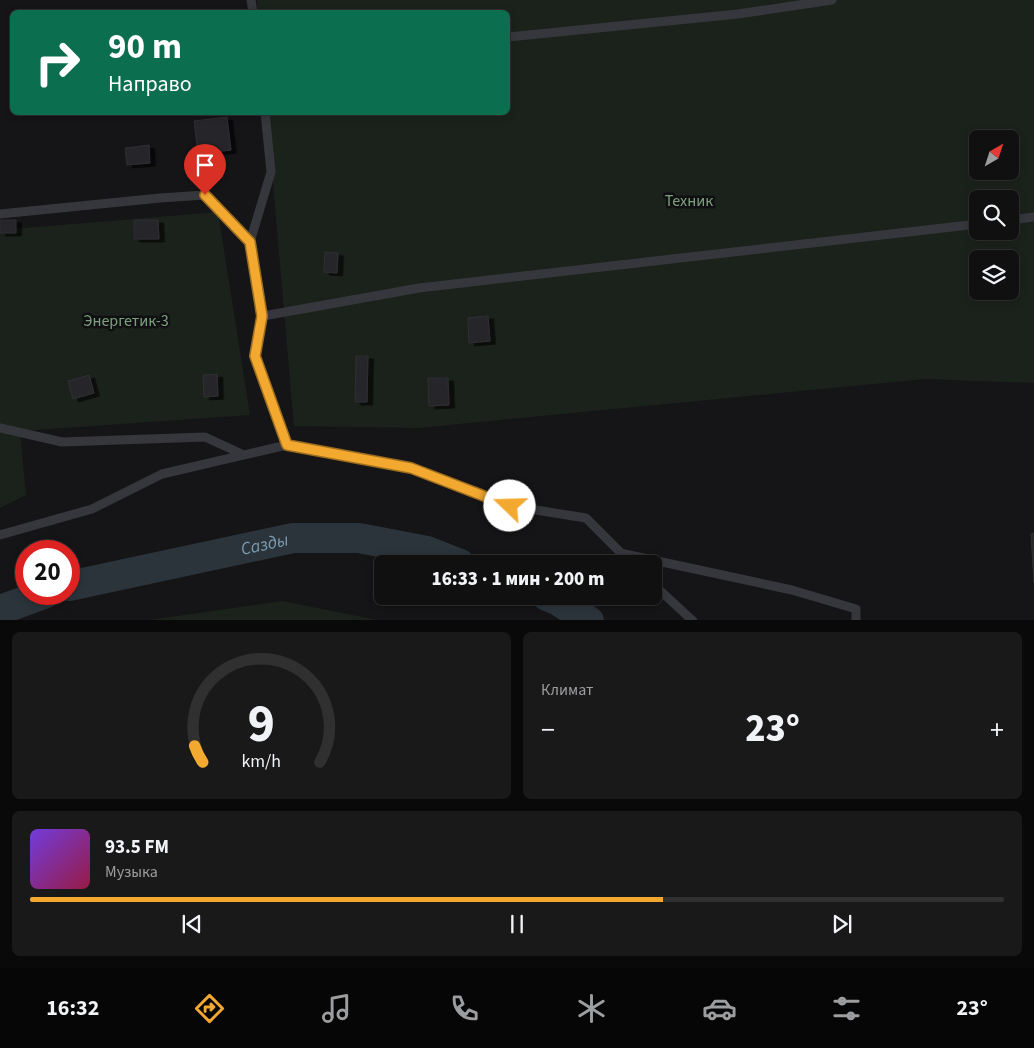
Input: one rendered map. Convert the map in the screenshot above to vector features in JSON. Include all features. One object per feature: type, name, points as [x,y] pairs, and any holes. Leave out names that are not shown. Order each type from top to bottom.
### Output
[{"type":"lane","points":[[510,37],[738,14],[832,0]]},
{"type":"lane","points":[[265,115],[271,172],[250,242],[262,316],[255,356],[287,445]]},
{"type":"lane","points":[[0,214],[205,195],[250,242]]},
{"type":"lane","points":[[1019,219],[1034,217]]},
{"type":"lane","points":[[262,316],[419,288],[969,225]]},
{"type":"lane","points":[[0,428],[62,442],[205,438],[244,455]]},
{"type":"lane","points":[[0,535],[92,509],[162,474],[287,445],[411,468],[510,506],[586,518],[623,555]]},
{"type":"lane","points":[[620,552],[792,590],[856,610],[856,620]]},
{"type":"lane","points":[[662,592],[693,620]]},
{"type":"green space","name":"Техник","points":[[257,0],[1034,0],[1034,383],[925,379],[418,428],[294,426],[267,115],[510,115],[510,10],[258,10]]},
{"type":"green space","name":"Энергетик-3","points":[[218,212],[250,415],[20,431],[26,495],[0,508],[0,230]]},
{"type":"green space","points":[[282,601],[377,620],[149,620]]},
{"type":"building","points":[[227,117],[231,150],[198,154],[194,121]]},
{"type":"building","points":[[149,145],[150,163],[127,165],[125,148]]},
{"type":"building","points":[[0,220],[16,220],[16,233],[0,233]]},
{"type":"building","points":[[134,220],[158,220],[159,239],[134,239]]},
{"type":"building","points":[[325,252],[338,253],[337,273],[324,272]]},
{"type":"building","points":[[488,316],[490,341],[469,343],[468,318]]},
{"type":"building","points":[[356,356],[368,356],[367,402],[355,402]]},
{"type":"building","points":[[217,374],[218,396],[204,397],[203,375]]},
{"type":"building","points":[[89,375],[94,393],[73,399],[68,381]]},
{"type":"building","points":[[428,378],[448,378],[449,405],[429,406]]},
{"type":"building","points":[[1034,533],[1034,583],[1031,534]]},
{"type":"waterway","name":"Сазды","points":[[80,584],[293,538],[359,538],[427,551],[437,555]]},
{"type":"waterway","name":"Сазды","points":[[0,610],[15,605]]},
{"type":"waterway","name":"Сазды","points":[[565,605],[587,620]]},
{"type":"route","points":[[205,195],[250,242],[262,316],[255,356],[287,445],[411,468],[510,506]]}]
